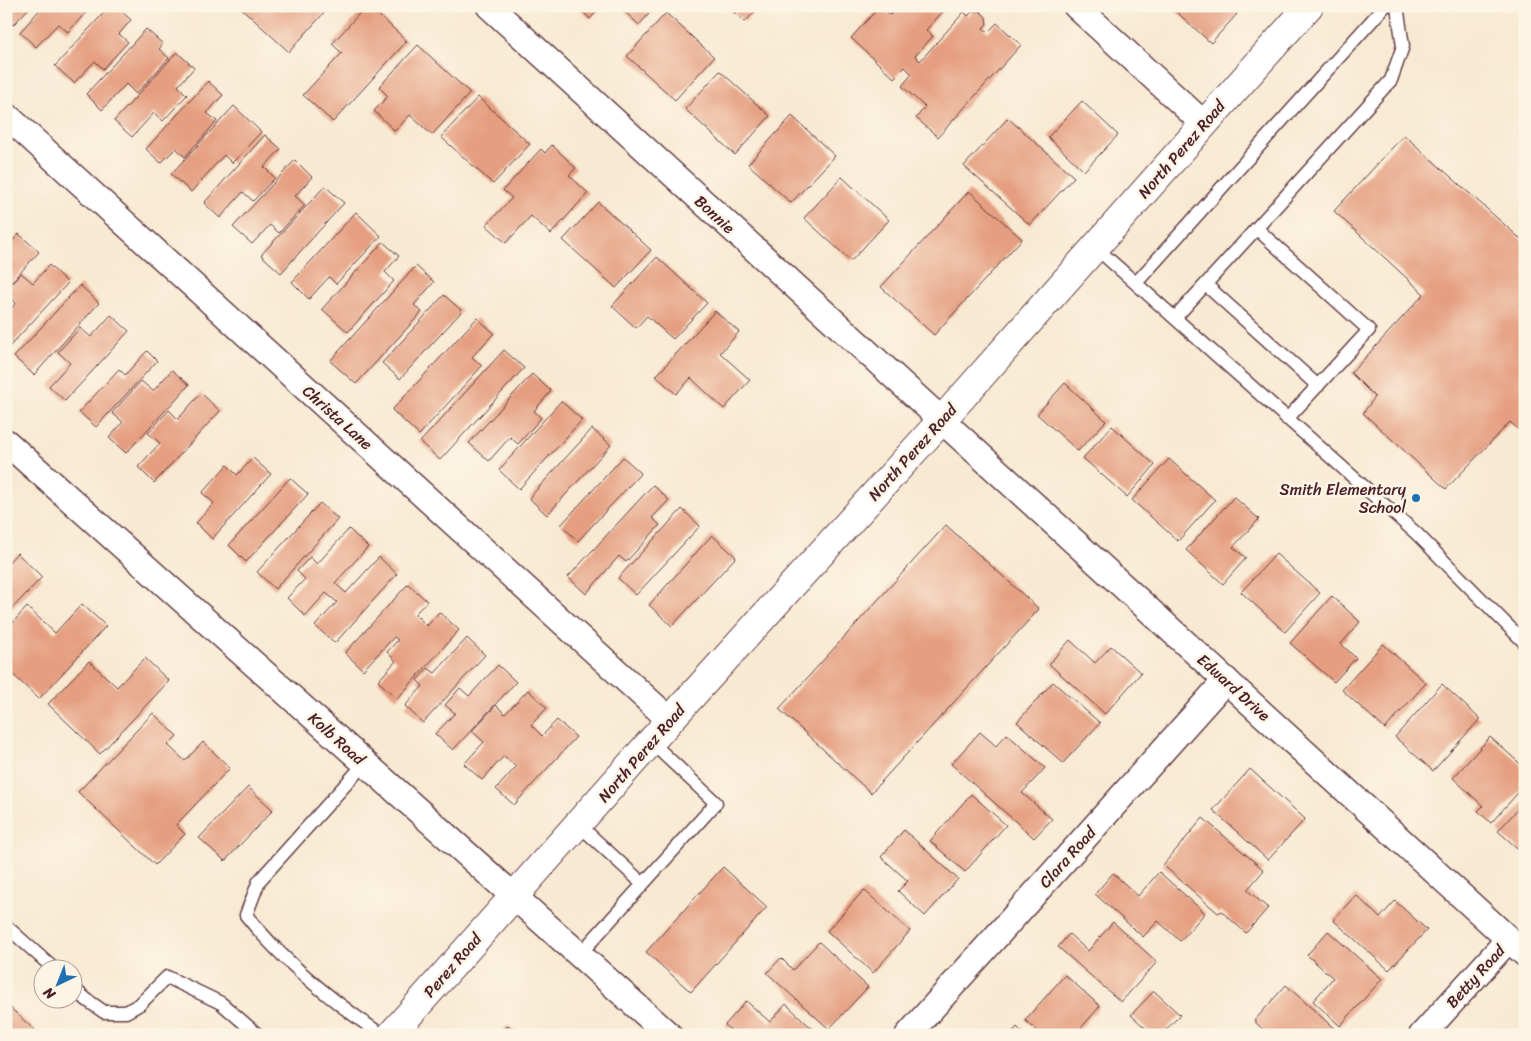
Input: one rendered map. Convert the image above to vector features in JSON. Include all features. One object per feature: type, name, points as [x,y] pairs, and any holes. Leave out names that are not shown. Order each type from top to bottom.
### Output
[{"type":"street","name":"Bonnie","points":[[489,6],[941,421]]},
{"type":"street","points":[[1076,6],[1204,124]]},
{"type":"street","name":"North Perez Road","points":[[514,896],[650,742],[941,421],[1309,6]]},
{"type":"street","name":"Christa Lane","points":[[6,115],[670,720]]},
{"type":"street","name":"Edward Drive","points":[[941,421],[1516,947]]},
{"type":"street","name":"Kolb Road","points":[[6,442],[669,1035]]},
{"type":"street","name":"Clara Road","points":[[908,1035],[1226,680]]},
{"type":"street","name":"Perez Road","points":[[391,1035],[514,896]]},
{"type":"street","name":"Betty Road","points":[[1422,1035],[1516,947]]},
{"type":"lane","points":[[1136,283],[1385,6]]},
{"type":"lane","points":[[1175,318],[1391,80],[1403,46],[1397,6]]},
{"type":"lane","points":[[1257,229],[1369,330],[1287,419]]},
{"type":"lane","points":[[1096,246],[1417,534],[1525,643]]},
{"type":"lane","points":[[1206,285],[1318,386]]},
{"type":"lane","points":[[580,954],[716,802],[650,742]]},
{"type":"lane","points":[[365,763],[259,881],[246,915],[263,936],[295,966],[347,1011],[382,1035]]},
{"type":"lane","points":[[578,824],[642,883]]},
{"type":"lane","points":[[6,926],[42,958]]},
{"type":"lane","points":[[82,996],[104,1012],[126,1012],[140,1004],[167,977],[221,1003],[258,1035]]},
{"type":"building","points":[[6,6],[31,6],[13,25],[6,19]]},
{"type":"building","points":[[43,6],[92,6],[68,32],[58,24],[36,47],[20,32]]},
{"type":"building","points":[[110,6],[116,6],[131,20],[119,34],[128,42],[103,69],[95,61],[74,83],[55,66]]},
{"type":"building","points":[[239,6],[330,6],[289,52]]},
{"type":"building","points":[[366,6],[369,6],[407,41],[333,122],[303,95],[342,53],[332,44]]},
{"type":"building","points":[[577,6],[602,6],[590,19]]},
{"type":"building","points":[[619,6],[656,6],[639,25]]},
{"type":"building","points":[[727,6],[760,6],[745,22]]},
{"type":"building","points":[[880,6],[890,15],[898,6],[948,6],[926,30],[933,36],[915,56],[920,61],[964,12],[968,16],[973,11],[980,11],[986,17],[987,24],[983,28],[988,32],[997,23],[1021,45],[938,137],[916,118],[925,107],[902,86],[912,74],[905,67],[894,78],[851,38]]},
{"type":"building","points":[[1170,6],[1229,6],[1237,14],[1211,43]]},
{"type":"building","points":[[666,13],[714,57],[675,100],[627,56]]},
{"type":"building","points":[[146,29],[163,44],[159,49],[169,58],[136,94],[126,84],[102,110],[86,94]]},
{"type":"building","points":[[418,45],[470,93],[432,135],[410,115],[395,131],[374,111],[388,96],[379,87]]},
{"type":"building","points":[[177,52],[194,68],[178,86],[187,95],[163,121],[154,113],[132,137],[114,121]]},
{"type":"building","points":[[720,71],[770,116],[735,155],[685,109]]},
{"type":"building","points":[[208,81],[223,95],[207,113],[217,121],[185,157],[176,148],[161,163],[146,149]]},
{"type":"building","points":[[478,97],[530,144],[493,184],[441,137]]},
{"type":"building","points":[[1082,101],[1118,135],[1084,171],[1048,137]]},
{"type":"building","points":[[234,106],[261,132],[232,163],[224,155],[191,192],[171,174]]},
{"type":"building","points":[[792,116],[835,156],[791,203],[748,164]]},
{"type":"building","points":[[1008,118],[1074,177],[1030,225],[964,166]]},
{"type":"building","points":[[265,135],[281,149],[264,167],[275,178],[253,201],[243,192],[220,218],[204,203]]},
{"type":"building","points":[[1404,135],[1525,243],[1525,435],[1510,422],[1446,489],[1363,413],[1375,397],[1351,373],[1424,294],[1334,211]]},
{"type":"building","points":[[552,145],[576,168],[569,175],[588,193],[551,234],[531,216],[506,243],[486,225],[512,198],[503,190],[541,149],[545,153]]},
{"type":"building","points":[[295,160],[312,177],[295,196],[305,205],[279,233],[270,225],[252,244],[233,227]]},
{"type":"building","points":[[842,177],[889,220],[851,261],[804,218]]},
{"type":"building","points":[[325,186],[344,203],[281,273],[261,255]]},
{"type":"building","points":[[969,191],[1022,239],[934,335],[881,287]]},
{"type":"building","points":[[598,202],[651,250],[616,288],[563,240]]},
{"type":"building","points":[[356,212],[381,236],[336,284],[329,277],[309,299],[292,282]]},
{"type":"building","points":[[19,234],[39,252],[6,288],[6,248]]},
{"type":"building","points":[[383,242],[399,256],[385,272],[394,281],[348,332],[322,309]]},
{"type":"building","points":[[657,257],[707,303],[673,339],[647,316],[636,328],[612,306]]},
{"type":"building","points":[[49,265],[68,283],[9,347],[6,344],[6,314],[16,303],[6,294],[6,290],[21,273],[33,283]]},
{"type":"building","points":[[416,266],[434,282],[414,305],[422,312],[356,384],[330,361]]},
{"type":"building","points":[[80,285],[99,303],[34,375],[14,357]]},
{"type":"building","points":[[444,295],[462,311],[400,379],[382,363]]},
{"type":"building","points":[[715,311],[739,332],[720,353],[750,380],[724,409],[691,378],[676,394],[656,376]]},
{"type":"building","points":[[111,315],[129,331],[65,401],[49,386],[70,363],[58,352],[80,328],[91,337]]},
{"type":"building","points":[[477,318],[494,333],[472,357],[482,366],[419,435],[392,410]]},
{"type":"building","points":[[504,350],[524,368],[440,460],[420,442]]},
{"type":"building","points":[[147,351],[157,361],[96,427],[79,412],[119,369],[125,375]]},
{"type":"building","points":[[172,370],[189,385],[126,453],[109,438],[123,422],[112,413],[141,381],[153,391]]},
{"type":"building","points":[[532,374],[551,391],[534,411],[541,418],[518,444],[510,437],[489,461],[469,443]]},
{"type":"building","points":[[1065,383],[1106,421],[1078,451],[1037,414]]},
{"type":"building","points":[[201,393],[220,411],[154,483],[138,467],[160,443],[148,433],[169,410],[178,419]]},
{"type":"building","points":[[561,401],[582,420],[519,489],[499,470]]},
{"type":"building","points":[[1112,426],[1155,465],[1127,497],[1083,458]]},
{"type":"building","points":[[592,429],[611,445],[547,515],[529,498]]},
{"type":"building","points":[[623,457],[641,473],[578,541],[561,525]]},
{"type":"building","points":[[253,458],[271,474],[212,539],[196,523],[214,503],[202,493],[227,465],[237,475]]},
{"type":"building","points":[[1169,459],[1215,500],[1178,541],[1132,500]]},
{"type":"building","points":[[290,478],[308,494],[246,562],[229,545]]},
{"type":"building","points":[[653,485],[669,500],[652,518],[660,525],[626,562],[619,556],[586,594],[568,577]]},
{"type":"building","points":[[1234,497],[1259,519],[1233,547],[1246,558],[1223,584],[1186,550]]},
{"type":"building","points":[[320,503],[338,519],[275,589],[257,572]]},
{"type":"building","points":[[682,509],[700,526],[636,595],[618,578]]},
{"type":"building","points":[[946,525],[1039,609],[871,793],[779,709]]},
{"type":"building","points":[[349,529],[368,547],[335,583],[346,593],[379,557],[397,574],[335,643],[315,626],[337,602],[326,593],[305,616],[287,598],[305,579],[297,571],[310,557],[317,564]]},
{"type":"building","points":[[712,535],[736,557],[672,626],[649,605]]},
{"type":"building","points":[[17,553],[42,577],[6,615],[6,565]]},
{"type":"building","points":[[1276,554],[1320,593],[1285,632],[1241,592]]},
{"type":"building","points":[[408,584],[427,601],[415,614],[427,626],[439,612],[459,630],[397,699],[378,681],[396,661],[387,652],[398,640],[394,637],[363,670],[345,653]]},
{"type":"building","points":[[1332,596],[1360,622],[1341,644],[1356,658],[1334,682],[1290,643]]},
{"type":"building","points":[[82,604],[106,626],[39,699],[6,668],[6,630],[27,607],[55,633]]},
{"type":"building","points":[[467,638],[485,655],[423,723],[405,706],[423,686],[417,680],[428,668],[435,673]]},
{"type":"building","points":[[1070,640],[1095,663],[1111,646],[1141,673],[1105,714],[1049,664]]},
{"type":"building","points":[[1383,644],[1426,683],[1385,729],[1342,690]]},
{"type":"building","points":[[145,658],[169,681],[100,754],[48,704],[89,661],[117,687]]},
{"type":"building","points":[[498,665],[516,682],[453,750],[435,734],[455,713],[445,705],[460,688],[469,696]]},
{"type":"building","points":[[1053,682],[1100,723],[1063,763],[1017,722]]},
{"type":"building","points":[[1442,684],[1480,719],[1433,771],[1395,737]]},
{"type":"building","points":[[528,690],[547,708],[531,725],[542,736],[557,720],[576,737],[514,805],[496,789],[516,767],[504,756],[482,780],[464,764],[484,742],[472,731],[496,705],[505,714]]},
{"type":"building","points":[[153,713],[177,736],[168,745],[185,761],[203,742],[230,768],[176,825],[185,834],[155,865],[78,792]]},
{"type":"building","points":[[980,732],[996,746],[1007,734],[1045,768],[1022,793],[1052,819],[1034,838],[951,764]]},
{"type":"building","points":[[1490,737],[1525,768],[1525,785],[1491,823],[1478,811],[1483,806],[1453,778]]},
{"type":"building","points":[[1250,769],[1305,819],[1268,860],[1213,810]]},
{"type":"building","points":[[248,787],[273,810],[225,861],[199,838]]},
{"type":"building","points":[[971,794],[1006,825],[965,872],[930,841]]},
{"type":"building","points":[[1525,801],[1525,855],[1498,831]]},
{"type":"building","points":[[1203,818],[1264,870],[1247,890],[1268,908],[1246,933],[1221,911],[1218,913],[1163,865]]},
{"type":"building","points":[[904,830],[958,879],[925,916],[898,891],[908,881],[881,857]]},
{"type":"building","points":[[723,867],[767,907],[691,992],[646,952]]},
{"type":"building","points":[[1159,872],[1205,913],[1180,941],[1158,921],[1143,937],[1095,894],[1113,873],[1138,896]]},
{"type":"building","points":[[864,890],[910,931],[873,973],[827,931]]},
{"type":"building","points":[[1356,895],[1380,918],[1395,901],[1427,930],[1389,970],[1333,920]]},
{"type":"building","points":[[1113,922],[1157,962],[1121,1002],[1058,947],[1069,934],[1088,951]]},
{"type":"building","points":[[1328,931],[1382,979],[1340,1026],[1313,1001],[1333,978],[1307,955]]},
{"type":"building","points":[[819,942],[868,987],[829,1029],[767,973],[781,958],[793,970]]},
{"type":"building","points":[[1065,975],[1100,1006],[1075,1035],[1042,1035],[1025,1020]]},
{"type":"building","points":[[1286,985],[1337,1031],[1333,1035],[1269,1035],[1254,1021]]},
{"type":"building","points":[[1154,991],[1180,1015],[1161,1035],[1153,1035],[1131,1015]]},
{"type":"building","points":[[746,1001],[770,1022],[786,1004],[819,1035],[736,1035],[725,1025]]},
{"type":"building","points":[[6,1004],[40,1035],[6,1035]]},
{"type":"building","points":[[508,1025],[519,1035],[499,1035]]},
{"type":"building","points":[[1017,1027],[1025,1035],[1010,1035]]},
{"type":"place","name":"Smith Elementary School","points":[[1416,498]]}]
